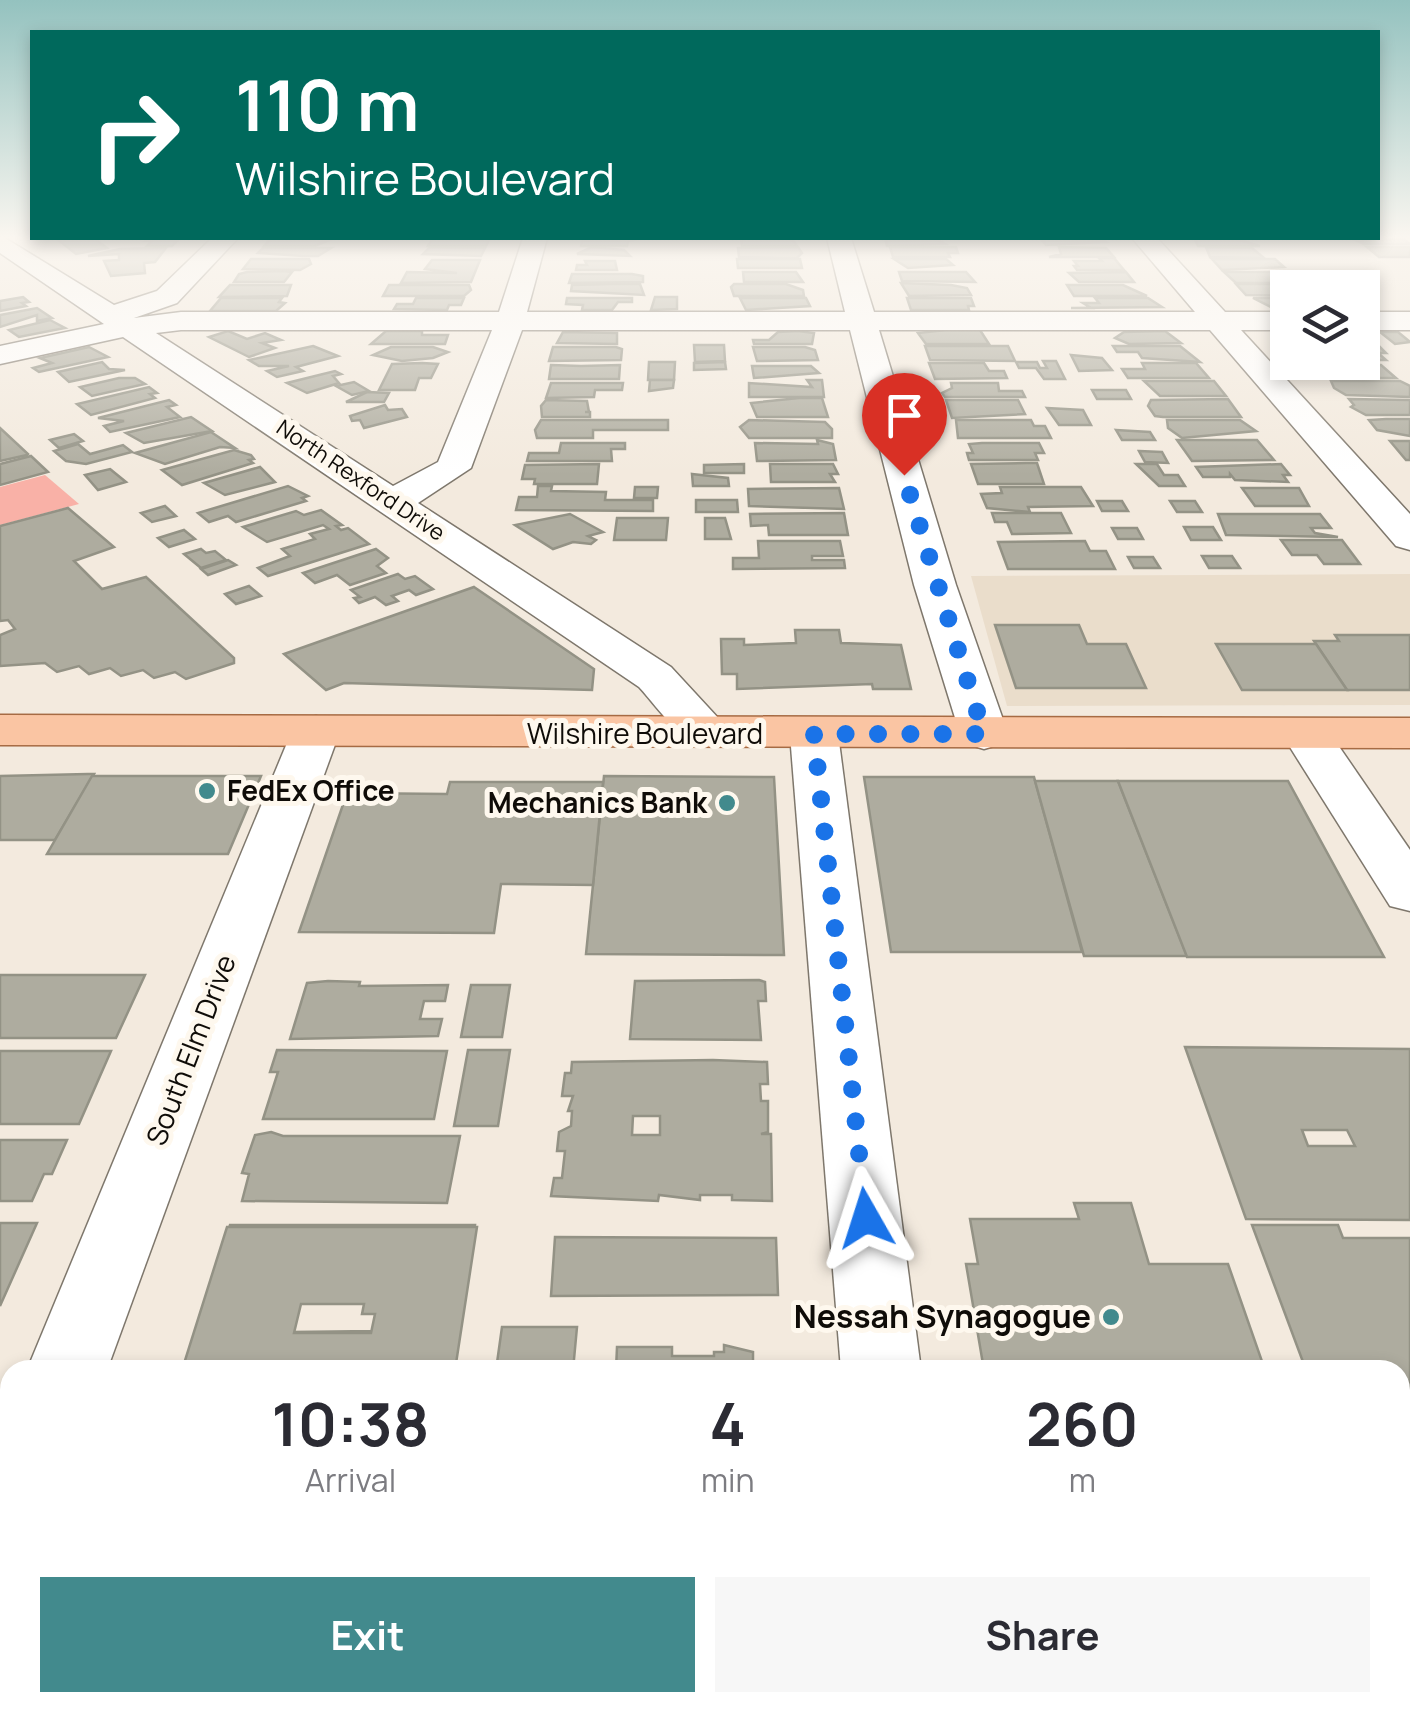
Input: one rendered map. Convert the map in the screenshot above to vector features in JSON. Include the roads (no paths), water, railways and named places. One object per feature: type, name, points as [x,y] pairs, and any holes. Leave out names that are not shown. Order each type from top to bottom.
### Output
[{"type":"main road","name":"Wilshire Boulevard","points":[[0,730],[1308,736],[1410,733]]},
{"type":"street","name":"North Rexford Drive","points":[[110,315],[656,677],[708,734]]},
{"type":"street","points":[[131,329],[147,315]]},
{"type":"street","points":[[394,502],[453,468],[512,315]]},
{"type":"street","points":[[860,315],[935,585],[984,734]]},
{"type":"street","points":[[1213,315],[1410,538]]},
{"type":"street","points":[[0,355],[131,329],[196,321],[1270,321]]},
{"type":"street","points":[[1380,321],[1410,321]]},
{"type":"street","name":"South Elm Drive","points":[[70,1360],[316,731]]},
{"type":"street","points":[[814,734],[881,1360]]},
{"type":"street","points":[[1308,736],[1410,894]]},
{"type":"place","name":"FedEx Office","points":[[207,791]]},
{"type":"place","name":"Mechanics Bank","points":[[727,803]]},
{"type":"place","name":"Nessah Synagogue","points":[[1111,1317]]}]
